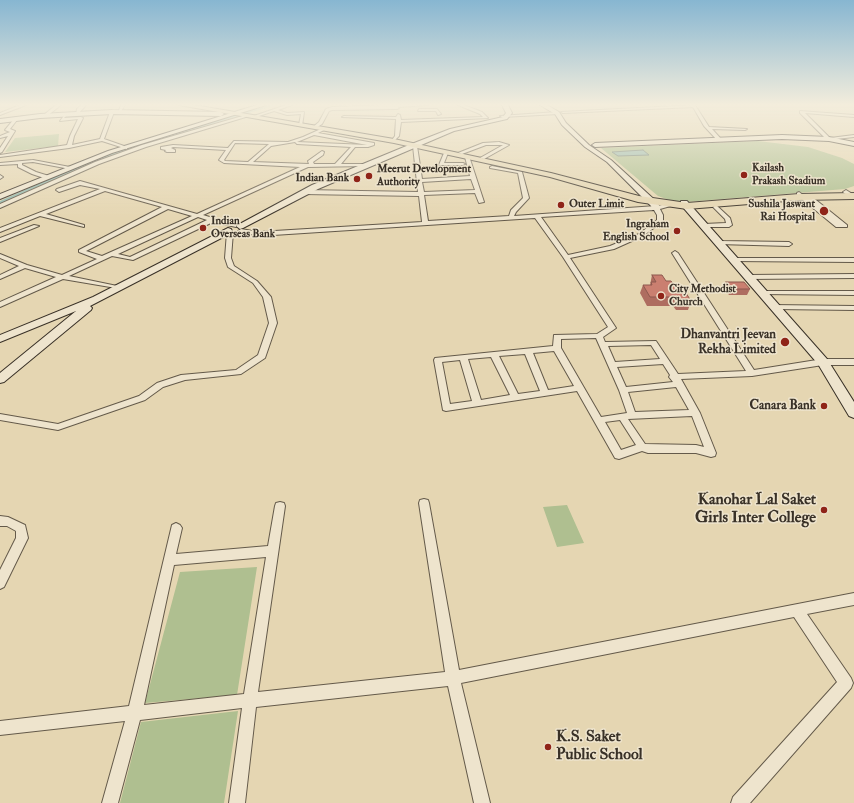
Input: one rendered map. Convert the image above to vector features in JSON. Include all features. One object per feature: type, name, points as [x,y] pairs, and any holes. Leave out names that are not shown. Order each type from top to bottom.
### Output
[{"type":"main road","points":[[401,142],[463,158],[482,158],[653,202],[686,204]]},
{"type":"main road","points":[[412,145],[653,202],[686,204],[852,194]]},
{"type":"street","points":[[0,152],[6,142]]},
{"type":"street","points":[[72,142],[72,148]]},
{"type":"street","points":[[0,156],[72,148],[93,142]]},
{"type":"street","points":[[109,142],[125,148]]},
{"type":"street","points":[[2,195],[70,168],[144,142]]},
{"type":"street","points":[[0,206],[97,163],[154,142]]},
{"type":"street","points":[[234,142],[221,160],[309,166],[364,165]]},
{"type":"street","points":[[273,142],[352,146],[368,146],[372,144],[366,142]]},
{"type":"street","points":[[394,142],[396,152]]},
{"type":"street","points":[[0,339],[97,299],[304,192],[417,142]]},
{"type":"street","points":[[412,145],[419,142]]},
{"type":"street","points":[[583,142],[609,161],[653,202]]},
{"type":"street","points":[[566,257],[612,248],[641,235],[660,221],[660,215],[649,191],[592,142]]},
{"type":"street","points":[[595,145],[658,142]]},
{"type":"street","points":[[249,163],[270,145],[282,145],[286,143]]},
{"type":"street","points":[[446,153],[441,164],[463,158],[485,144],[499,143],[507,145],[482,158]]},
{"type":"street","points":[[412,145],[425,223]]},
{"type":"street","points":[[173,151],[167,151],[170,149],[163,148],[173,146],[229,149]]},
{"type":"street","points":[[337,165],[353,147],[352,146]]},
{"type":"street","points":[[0,305],[101,258],[309,166],[310,162],[321,155],[322,152]]},
{"type":"street","points":[[463,158],[482,202]]},
{"type":"street","points":[[0,164],[34,161],[70,168]]},
{"type":"street","points":[[20,163],[20,166],[34,173],[47,177]]},
{"type":"street","points":[[492,168],[519,170],[526,198],[513,210],[511,217]]},
{"type":"street","points":[[419,181],[472,177]]},
{"type":"street","points":[[60,190],[80,183],[212,220],[235,229],[258,234],[536,215],[653,202]]},
{"type":"street","points":[[0,231],[38,214],[105,189]]},
{"type":"street","points":[[304,192],[421,194],[477,191]]},
{"type":"street","points":[[804,196],[845,226],[838,226],[804,196]]},
{"type":"street","points":[[686,204],[823,362],[853,410]]},
{"type":"street","points":[[101,258],[81,251],[167,207]]},
{"type":"street","points":[[704,226],[729,225],[728,219],[716,207]]},
{"type":"street","points":[[38,214],[82,226]]},
{"type":"street","points":[[536,215],[566,257],[612,328],[599,336],[557,338],[557,348],[619,454],[642,447],[648,449],[696,449],[711,453],[695,413],[666,361],[653,342],[602,344]]},
{"type":"street","points":[[110,254],[131,259],[212,220]]},
{"type":"street","points":[[0,240],[36,226]]},
{"type":"street","points":[[0,417],[58,427],[142,398],[160,385],[184,377],[238,372],[262,356],[273,323],[267,297],[255,282],[231,267],[228,258],[235,229]]},
{"type":"street","points":[[0,231],[22,239]]},
{"type":"street","points":[[720,243],[789,244]]},
{"type":"street","points":[[674,253],[752,373]]},
{"type":"street","points":[[0,256],[25,266],[63,277],[120,288]]},
{"type":"street","points":[[734,260],[854,260]]},
{"type":"street","points":[[0,277],[25,266]]},
{"type":"street","points":[[749,276],[854,276]]},
{"type":"street","points":[[763,293],[854,293]]},
{"type":"street","points":[[0,379],[97,299]]},
{"type":"street","points":[[776,306],[854,308]]},
{"type":"street","points":[[599,336],[623,390],[628,416],[642,447]]},
{"type":"street","points":[[557,348],[438,360],[446,408],[580,388]]},
{"type":"street","points":[[528,351],[545,393]]},
{"type":"street","points":[[494,354],[515,398]]},
{"type":"street","points":[[463,358],[477,403]]},
{"type":"street","points":[[612,365],[666,361]]},
{"type":"street","points":[[623,390],[676,380],[752,373],[823,362],[854,362]]},
{"type":"street","points":[[600,420],[628,416],[695,413]]},
{"type":"street","points":[[424,503],[453,678],[482,803]]},
{"type":"street","points":[[237,803],[250,700],[280,506]]},
{"type":"street","points":[[0,521],[8,522],[21,528],[22,538],[0,583]]},
{"type":"street","points":[[110,803],[135,713],[176,528]]},
{"type":"street","points":[[169,560],[273,551]]},
{"type":"street","points":[[0,728],[453,678],[854,599]]},
{"type":"street","points":[[739,803],[846,683],[797,611]]},
{"type":"green space","points":[[12,142],[58,142],[58,146],[5,152]]},
{"type":"green space","name":"Kailash Prakash Stadium","points":[[725,142],[770,142],[808,147],[842,158],[854,164],[854,186],[845,189],[686,202],[672,201],[658,196],[601,148]]},
{"type":"green space","points":[[567,505],[584,543],[557,547],[543,507]]},
{"type":"green space","points":[[257,567],[237,695],[145,703],[180,572]]},
{"type":"green space","points":[[238,711],[224,803],[120,803],[141,722]]},
{"type":"water","points":[[643,150],[649,155],[618,156],[612,152]]},
{"type":"building","points":[[652,275],[662,275],[666,281],[671,281],[674,285],[681,285],[691,301],[679,301],[676,297],[650,297],[643,285],[652,285],[651,282],[656,282]]},
{"type":"building","points":[[726,282],[744,282],[750,289],[731,289]]},
{"type":"waterway","points":[[0,203],[85,165],[148,142]]},
{"type":"place","name":"Kailash Prakash Stadium","points":[[744,175]]},
{"type":"place","name":"Meerut Development Authority","points":[[369,176]]},
{"type":"place","name":"Indian Bank","points":[[357,179]]},
{"type":"place","name":"Outer Limit","points":[[561,205]]},
{"type":"place","name":"Sushila Jaswant Rai Hospital","points":[[824,211]]},
{"type":"place","name":"Indian Overseas Bank","points":[[203,228]]},
{"type":"place","name":"Ingraham English School","points":[[677,231]]},
{"type":"place","name":"City Methodist Church","points":[[661,296]]},
{"type":"place","name":"Dhanvantri Jeevan Rekha Limited","points":[[785,342]]},
{"type":"place","name":"Canara Bank","points":[[824,406]]},
{"type":"place","name":"Kanohar Lal Saket Girls Inter College","points":[[824,510]]},
{"type":"place","name":"K.S. Saket Public School","points":[[548,747]]}]
